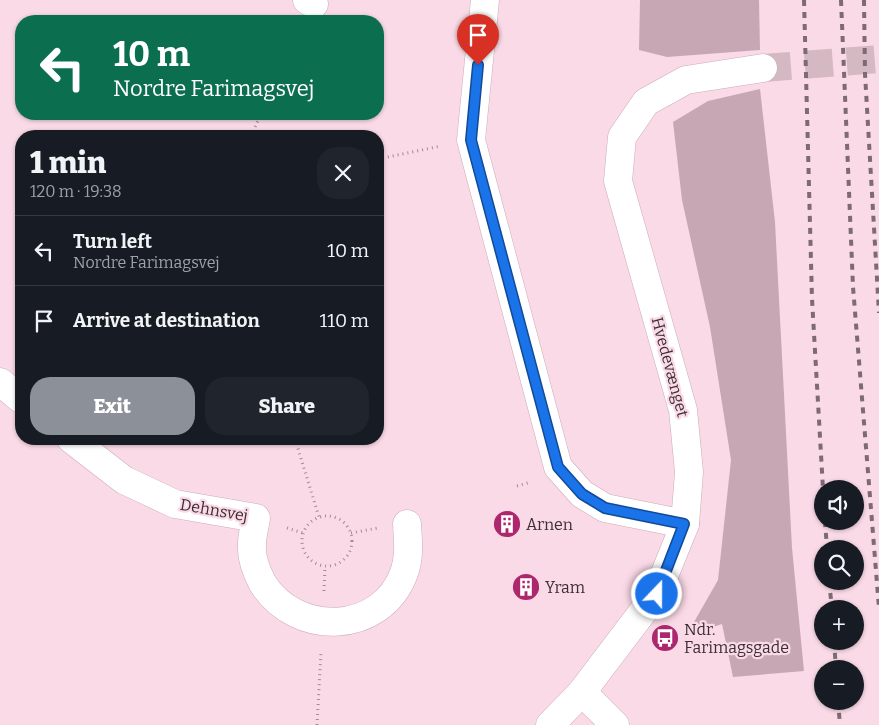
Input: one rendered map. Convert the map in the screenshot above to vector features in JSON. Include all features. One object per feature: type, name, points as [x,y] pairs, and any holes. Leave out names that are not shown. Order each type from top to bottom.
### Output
[{"type":"street","points":[[485,0],[471,140],[558,467],[582,494],[605,508],[684,524]]},
{"type":"street","name":"Hvedevænget","points":[[550,725],[582,692],[657,594],[684,524],[689,472],[683,410],[618,181],[622,137],[646,102],[686,80],[763,68]]},
{"type":"street","points":[[0,382],[15,394]]},
{"type":"street","name":"Dehnsvej","points":[[79,445],[124,480],[175,504],[256,518],[252,546],[257,574],[272,598],[295,615],[322,622],[348,621],[371,612],[390,595],[403,574],[409,550],[406,524]]},
{"type":"street","points":[[582,692],[615,725]]},
{"type":"path","points":[[384,159],[471,140]]},
{"type":"path","points":[[297,445],[319,517]]},
{"type":"path","points":[[330,515],[341,519],[349,527],[353,538],[352,549],[346,559],[336,565],[325,567],[316,564],[304,551],[302,542],[306,526],[319,517],[330,515]]},
{"type":"shaded area","points":[[640,0],[759,0],[760,50],[667,57],[639,50]]},
{"type":"shaded area","points":[[760,89],[775,222],[792,548],[804,671],[733,677],[722,624],[686,636],[718,580],[731,460],[710,327],[682,200],[673,122],[708,101]]},
{"type":"tunnel","points":[[763,68],[879,59]]},
{"type":"railway","points":[[804,0],[812,299],[822,480]]},
{"type":"railway","points":[[841,0],[853,287],[879,608]]},
{"type":"railway","points":[[864,0],[865,74],[879,313]]},
{"type":"railway","points":[[826,530],[826,540]]},
{"type":"railway","points":[[830,590],[831,600]]},
{"type":"railway","points":[[835,650],[835,660]]},
{"type":"railway","points":[[839,710],[840,725]]},
{"type":"place","name":"Arnen","points":[[507,524]]},
{"type":"place","name":"Yram","points":[[526,587]]},
{"type":"place","name":"Ndr. Farimagsgade","points":[[665,638]]},
{"type":"route","points":[[478,65],[471,140],[558,467],[582,494],[605,508],[684,524],[657,594]]}]
